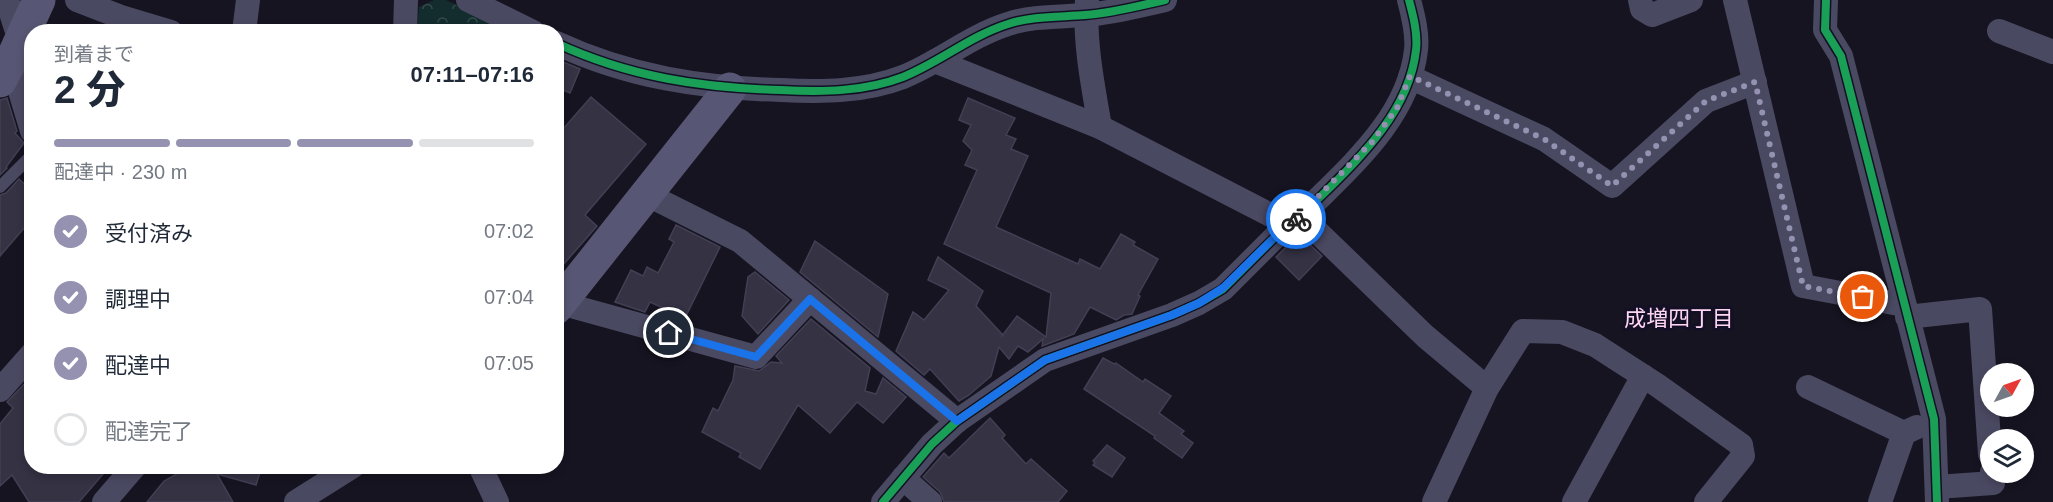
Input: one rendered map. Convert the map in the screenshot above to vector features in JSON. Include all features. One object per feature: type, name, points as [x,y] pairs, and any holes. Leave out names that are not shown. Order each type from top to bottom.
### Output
[{"type":"street","points":[[7,0],[11,61],[24,104]]},
{"type":"street","points":[[28,24],[39,0]]},
{"type":"street","points":[[77,0],[144,24]]},
{"type":"street","points":[[245,24],[248,0]]},
{"type":"street","points":[[405,24],[406,0]]},
{"type":"street","points":[[468,0],[517,24]]},
{"type":"street","points":[[564,46],[607,64],[674,82],[730,89],[832,92],[874,85],[902,77],[935,61],[966,41],[1011,22],[1087,7],[1120,11],[1165,0]]},
{"type":"street","points":[[883,502],[933,444],[957,421],[1045,360],[1172,315],[1199,303],[1223,288],[1372,142],[1397,108],[1410,76],[1416,48],[1409,0]]},
{"type":"street","points":[[1640,0],[1642,9],[1652,15],[1691,0]]},
{"type":"street","points":[[1735,0],[1803,286],[1905,311],[1980,309],[1988,429]]},
{"type":"street","points":[[1826,0],[1825,30],[1841,56],[1934,419],[1937,495],[1993,483]]},
{"type":"street","points":[[1087,7],[1092,80],[1100,127]]},
{"type":"street","points":[[1999,31],[2053,52]]},
{"type":"street","points":[[11,61],[24,33]]},
{"type":"street","points":[[935,61],[1100,127],[1294,220],[1487,388]]},
{"type":"street","points":[[1410,76],[1544,139],[1612,186],[1706,101],[1755,82]]},
{"type":"street","points":[[564,297],[730,89]]},
{"type":"street","points":[[646,194],[740,241],[957,421]]},
{"type":"street","points":[[564,307],[756,357],[810,299]]},
{"type":"street","points":[[1434,502],[1487,388],[1523,331],[1562,332],[1595,345],[1741,444],[1743,456],[1706,502]]},
{"type":"street","points":[[0,390],[24,363]]},
{"type":"street","points":[[1574,502],[1643,376]]},
{"type":"street","points":[[1808,387],[1904,433]]},
{"type":"street","points":[[1880,502],[1904,433],[1934,419]]},
{"type":"street","points":[[104,502],[128,474]]},
{"type":"street","points":[[296,502],[340,474]]},
{"type":"street","points":[[484,474],[497,502]]},
{"type":"street","points":[[903,478],[930,502]]},
{"type":"lane","points":[[0,187],[24,163]]},
{"type":"green space","points":[[434,0],[446,0],[496,24],[418,24],[419,7]]},
{"type":"building","points":[[564,62],[580,69],[570,93],[564,90]]},
{"type":"building","points":[[591,97],[646,144],[585,215],[597,226],[564,264],[564,128]]},
{"type":"building","points":[[7,98],[17,131],[15,133],[24,143],[0,175],[0,100]]},
{"type":"building","points":[[968,98],[1015,118],[1006,135],[1016,139],[1011,149],[1028,156],[996,227],[1078,264],[1080,259],[1100,269],[1121,234],[1135,242],[1133,245],[1158,259],[1138,295],[1140,296],[1132,314],[1124,315],[1116,320],[1090,307],[1074,334],[1042,346],[1043,339],[1028,352],[1018,346],[1009,359],[999,347],[991,376],[959,401],[930,369],[924,375],[896,351],[913,312],[924,320],[949,290],[928,280],[938,257],[983,291],[976,306],[1002,336],[1017,316],[1046,337],[1051,293],[944,244],[977,170],[965,165],[972,150],[963,141],[971,125],[959,120]]},
{"type":"building","points":[[19,179],[24,184],[24,228],[0,256],[0,195],[6,193]]},
{"type":"building","points":[[676,225],[720,247],[685,318],[650,302],[645,312],[615,302],[631,270],[643,276],[647,267],[658,273],[674,242],[669,239]]},
{"type":"building","points":[[1299,234],[1322,256],[1299,280],[1276,257]]},
{"type":"building","points":[[815,241],[888,294],[878,337],[800,272]]},
{"type":"building","points":[[755,272],[789,300],[758,334],[742,316],[748,277]]},
{"type":"building","points":[[811,319],[870,368],[865,391],[876,394],[883,378],[906,397],[883,423],[857,402],[830,433],[798,405],[760,469],[739,457],[741,453],[702,432],[713,408],[718,411],[733,380],[735,366],[759,371],[771,362],[782,363],[776,356]]},
{"type":"building","points":[[1103,358],[1116,363],[1143,382],[1145,379],[1171,396],[1159,413],[1184,431],[1181,434],[1193,443],[1182,458],[1154,438],[1155,436],[1084,389]]},
{"type":"building","points":[[24,384],[24,474],[103,474],[79,502],[29,502],[12,475],[0,486],[0,424],[13,408],[7,402]]},
{"type":"building","points":[[990,418],[1005,435],[1002,438],[1026,464],[1031,459],[1067,491],[1058,502],[944,502],[940,492],[923,477],[944,453],[949,458]]},
{"type":"building","points":[[1107,445],[1125,458],[1112,477],[1093,465],[1095,463],[1093,461]]},
{"type":"building","points":[[177,474],[217,474],[233,502],[147,502],[164,481]]},
{"type":"building","points":[[217,474],[259,474],[256,485]]},
{"type":"cycle path","points":[[564,47],[583,55],[638,72],[694,83],[752,89],[843,90],[873,86],[903,77],[981,35],[1017,21],[1105,13],[1165,0]]},
{"type":"cycle path","points":[[883,502],[932,444],[957,421],[1045,360],[1172,315],[1199,303],[1223,289],[1288,224],[1301,216],[1373,142],[1401,99],[1411,75],[1416,50],[1416,31],[1409,0]]},
{"type":"cycle path","points":[[1826,0],[1825,30],[1841,56],[1934,419],[1937,502]]},
{"type":"way so far","points":[[1296,219],[1372,142],[1397,108],[1410,76],[1544,139],[1612,186],[1706,101],[1755,82],[1803,286],[1863,297]]},
{"type":"district","name":"成増四丁目","points":[[1679,318]]},
{"type":"route","points":[[669,333],[756,357],[810,299],[957,421],[1045,360],[1172,315],[1199,303],[1223,288],[1288,224],[1296,219]]}]
